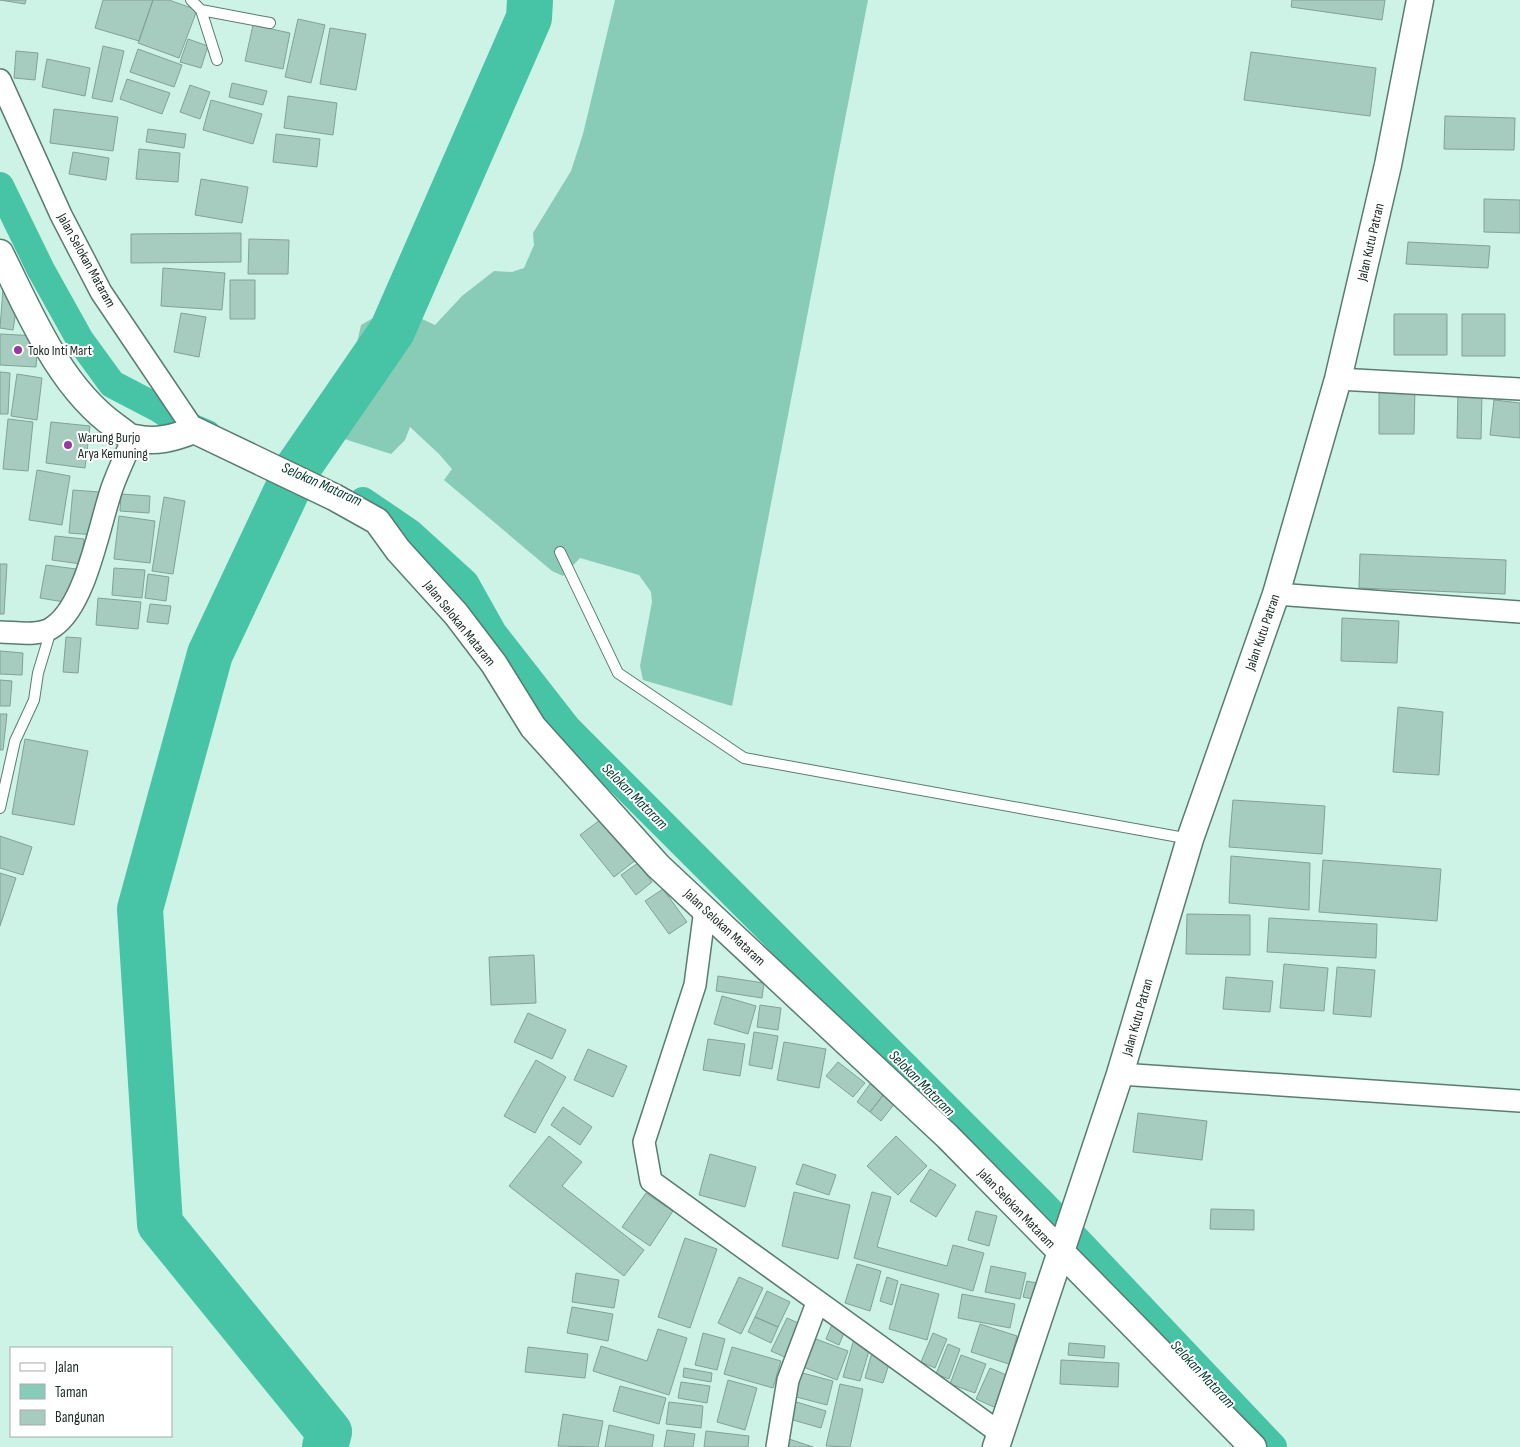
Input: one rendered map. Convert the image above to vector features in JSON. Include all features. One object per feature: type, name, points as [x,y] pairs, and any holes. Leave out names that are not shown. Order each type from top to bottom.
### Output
[{"type":"street","name":"Jalan Kutu Patran","points":[[998,1440],[1120,1074],[1190,838],[1276,594],[1338,379],[1388,165],[1420,0]]},
{"type":"street","name":"Jalan Selokan Mataram","points":[[0,80],[61,214],[101,292],[184,434]]},
{"type":"street","points":[[0,253],[39,330],[77,391],[108,421],[132,438],[112,488],[80,590],[72,609],[52,629],[36,632],[0,632]]},
{"type":"street","points":[[1338,379],[1520,389]]},
{"type":"street","name":"Jalan Selokan Mataram","points":[[132,438],[184,434],[216,443],[334,497],[377,520],[398,550],[456,614],[494,664],[532,727],[658,866],[1064,1245],[1253,1447]]},
{"type":"street","points":[[1276,594],[1520,612]]},
{"type":"street","points":[[705,909],[695,985],[644,1142],[651,1181],[817,1303],[998,1440]]},
{"type":"street","points":[[1120,1074],[1520,1101]]},
{"type":"street","points":[[777,1447],[788,1380],[817,1303]]},
{"type":"lane","points":[[191,0],[201,10],[217,60]]},
{"type":"lane","points":[[201,10],[270,23]]},
{"type":"lane","points":[[560,552],[618,673],[744,758],[1190,838]]},
{"type":"lane","points":[[0,808],[15,741],[34,700],[38,673],[52,629]]},
{"type":"green space","points":[[615,0],[868,0],[732,706],[643,680],[640,666],[652,602],[651,592],[639,575],[580,558],[563,576],[552,571],[444,480],[452,469],[410,427],[405,440],[391,454],[332,435],[326,428],[326,396],[354,356],[361,325],[394,306],[435,325],[462,296],[494,271],[512,272],[524,268],[534,245],[533,233],[571,171],[583,134]]},
{"type":"building","points":[[0,0],[26,0],[25,4]]},
{"type":"building","points":[[103,0],[153,0],[139,41],[95,28]]},
{"type":"building","points":[[153,0],[169,0],[197,10],[179,58],[138,43]]},
{"type":"building","points":[[1292,0],[1385,0],[1382,20],[1291,7]]},
{"type":"building","points":[[298,19],[325,25],[311,83],[285,77]]},
{"type":"building","points":[[253,25],[290,33],[283,69],[245,61]]},
{"type":"building","points":[[330,28],[366,34],[356,90],[320,84]]},
{"type":"building","points":[[188,39],[208,46],[201,68],[180,62]]},
{"type":"building","points":[[103,46],[124,51],[112,102],[92,98]]},
{"type":"building","points":[[138,49],[182,65],[174,87],[130,72]]},
{"type":"building","points":[[16,51],[38,53],[35,80],[14,78]]},
{"type":"building","points":[[1251,52],[1376,68],[1370,116],[1244,100]]},
{"type":"building","points":[[47,59],[90,68],[85,96],[42,87]]},
{"type":"building","points":[[127,79],[170,93],[162,114],[120,99]]},
{"type":"building","points":[[232,83],[267,91],[263,105],[229,97]]},
{"type":"building","points":[[190,85],[210,92],[200,119],[180,112]]},
{"type":"building","points":[[288,96],[337,103],[333,135],[284,128]]},
{"type":"building","points":[[211,100],[262,114],[253,144],[203,130]]},
{"type":"building","points":[[54,109],[118,117],[113,151],[50,143]]},
{"type":"building","points":[[1445,116],[1515,118],[1514,150],[1444,149]]},
{"type":"building","points":[[148,129],[186,134],[184,148],[146,142]]},
{"type":"building","points":[[276,134],[320,139],[317,167],[273,162]]},
{"type":"building","points":[[139,149],[180,153],[178,182],[136,179]]},
{"type":"building","points":[[73,152],[109,158],[106,180],[69,174]]},
{"type":"building","points":[[201,179],[248,187],[242,223],[195,215]]},
{"type":"building","points":[[1484,199],[1520,200],[1520,233],[1484,232]]},
{"type":"building","points":[[241,233],[241,262],[131,263],[131,234]]},
{"type":"building","points":[[249,239],[289,240],[288,274],[248,274]]},
{"type":"building","points":[[1408,242],[1490,246],[1488,268],[1406,264]]},
{"type":"building","points":[[163,268],[225,273],[222,310],[161,306]]},
{"type":"building","points":[[230,280],[255,280],[255,319],[230,319]]},
{"type":"building","points":[[3,289],[19,291],[13,330],[0,328]]},
{"type":"building","points":[[181,313],[206,317],[199,357],[174,352]]},
{"type":"building","points":[[1394,314],[1447,314],[1447,355],[1394,355]]},
{"type":"building","points":[[1462,314],[1505,314],[1505,356],[1462,356]]},
{"type":"building","name":"Toko Inti Mart","points":[[0,334],[38,336],[36,367],[0,365]]},
{"type":"building","points":[[0,372],[10,373],[8,414],[0,414]]},
{"type":"building","points":[[17,374],[42,378],[37,420],[11,416]]},
{"type":"building","points":[[1379,389],[1415,389],[1414,434],[1379,434]]},
{"type":"building","points":[[1458,393],[1482,394],[1481,439],[1457,438]]},
{"type":"building","points":[[1494,400],[1520,403],[1520,438],[1490,435]]},
{"type":"building","points":[[8,419],[33,422],[28,471],[3,469]]},
{"type":"building","name":"Warung Burjo Arya Kemuning","points":[[51,422],[90,426],[85,468],[46,463]]},
{"type":"building","points":[[37,470],[70,476],[62,525],[29,520]]},
{"type":"building","points":[[73,490],[100,492],[95,535],[69,533]]},
{"type":"building","points":[[121,494],[150,496],[149,513],[120,511]]},
{"type":"building","points":[[164,497],[185,501],[173,574],[152,571]]},
{"type":"building","points":[[119,516],[155,521],[150,563],[114,559]]},
{"type":"building","points":[[55,536],[84,539],[81,564],[52,560]]},
{"type":"building","points":[[1360,554],[1506,560],[1505,594],[1359,588]]},
{"type":"building","points":[[0,564],[7,564],[4,614],[0,614]]},
{"type":"building","points":[[46,565],[76,569],[70,603],[40,598]]},
{"type":"building","points":[[114,568],[145,570],[142,598],[112,595]]},
{"type":"building","points":[[148,574],[169,577],[166,601],[145,598]]},
{"type":"building","points":[[98,598],[141,602],[138,629],[96,625]]},
{"type":"building","points":[[150,604],[171,606],[168,624],[147,622]]},
{"type":"building","points":[[1342,618],[1399,621],[1397,663],[1341,661]]},
{"type":"building","points":[[66,637],[81,638],[78,673],[63,672]]},
{"type":"building","points":[[0,651],[23,653],[22,675],[0,674]]},
{"type":"building","points":[[0,680],[12,681],[10,706],[0,706]]},
{"type":"building","points":[[1398,707],[1443,712],[1439,775],[1393,772]]},
{"type":"building","points":[[0,714],[7,714],[3,750],[0,750]]},
{"type":"building","points":[[25,739],[88,751],[74,825],[12,814]]},
{"type":"building","points":[[1233,800],[1325,806],[1322,854],[1229,847]]},
{"type":"building","points":[[604,817],[637,859],[614,877],[580,835]]},
{"type":"building","points":[[0,836],[32,847],[23,875],[0,868]]},
{"type":"building","points":[[1231,856],[1310,863],[1309,910],[1229,903]]},
{"type":"building","points":[[1323,860],[1441,869],[1437,921],[1319,912]]},
{"type":"building","points":[[638,863],[652,882],[636,895],[621,875]]},
{"type":"building","points":[[0,873],[16,878],[0,926]]},
{"type":"building","points":[[663,889],[687,922],[669,934],[645,901]]},
{"type":"building","points":[[1187,914],[1250,915],[1250,955],[1186,954]]},
{"type":"building","points":[[1269,918],[1377,924],[1376,958],[1267,952]]},
{"type":"building","points":[[534,955],[536,1003],[491,1005],[489,957]]},
{"type":"building","points":[[1284,964],[1328,968],[1324,1011],[1280,1008]]},
{"type":"building","points":[[1337,967],[1375,970],[1371,1017],[1333,1014]]},
{"type":"building","points":[[718,976],[764,983],[762,998],[716,991]]},
{"type":"building","points":[[1226,977],[1273,981],[1270,1012],[1223,1009]]},
{"type":"building","points":[[722,996],[756,1006],[748,1034],[714,1024]]},
{"type":"building","points":[[760,1005],[781,1008],[778,1030],[757,1027]]},
{"type":"building","points":[[528,1013],[566,1030],[552,1059],[514,1042]]},
{"type":"building","points":[[754,1032],[778,1036],[772,1069],[749,1065]]},
{"type":"building","points":[[708,1039],[745,1044],[740,1076],[703,1070]]},
{"type":"building","points":[[784,1042],[826,1049],[819,1088],[777,1080]]},
{"type":"building","points":[[588,1049],[627,1066],[613,1097],[574,1080]]},
{"type":"building","points":[[536,1060],[566,1077],[535,1133],[504,1116]]},
{"type":"building","points":[[838,1062],[865,1083],[853,1097],[826,1076]]},
{"type":"building","points":[[870,1084],[884,1094],[870,1112],[857,1102]]},
{"type":"building","points":[[884,1094],[895,1103],[881,1121],[870,1112]]},
{"type":"building","points":[[563,1107],[592,1127],[580,1145],[551,1125]]},
{"type":"building","points":[[1138,1113],[1207,1121],[1202,1160],[1133,1152]]},
{"type":"building","points":[[549,1136],[582,1162],[562,1186],[644,1250],[624,1276],[509,1186]]},
{"type":"building","points":[[896,1136],[927,1166],[898,1195],[867,1166]]},
{"type":"building","points":[[710,1154],[756,1167],[745,1207],[699,1195]]},
{"type":"building","points":[[803,1164],[836,1175],[829,1195],[796,1184]]},
{"type":"building","points":[[930,1169],[956,1185],[936,1217],[910,1201]]},
{"type":"building","points":[[794,1192],[850,1205],[838,1259],[782,1246]]},
{"type":"building","points":[[872,1192],[891,1197],[877,1247],[947,1266],[953,1245],[984,1253],[973,1291],[854,1258]]},
{"type":"building","points":[[646,1193],[673,1211],[650,1246],[622,1227]]},
{"type":"building","points":[[1211,1209],[1254,1210],[1254,1230],[1210,1229]]},
{"type":"building","points":[[976,1211],[997,1216],[989,1246],[968,1240]]},
{"type":"building","points":[[685,1238],[717,1249],[690,1328],[658,1317]]},
{"type":"building","points":[[857,1264],[881,1271],[870,1311],[845,1303]]},
{"type":"building","points":[[991,1266],[1026,1273],[1020,1299],[985,1292]]},
{"type":"building","points":[[576,1273],[619,1280],[614,1308],[572,1302]]},
{"type":"building","points":[[739,1277],[763,1288],[741,1334],[718,1323]]},
{"type":"building","points":[[887,1277],[898,1281],[892,1305],[880,1301]]},
{"type":"building","points":[[1027,1281],[1045,1285],[1042,1301],[1023,1297]]},
{"type":"building","points":[[901,1284],[939,1294],[927,1340],[889,1329]]},
{"type":"building","points":[[767,1291],[790,1302],[778,1327],[755,1317]]},
{"type":"building","points":[[962,1294],[1015,1304],[1010,1328],[958,1318]]},
{"type":"building","points":[[572,1307],[613,1314],[608,1341],[567,1333]]},
{"type":"building","points":[[755,1317],[778,1327],[771,1343],[748,1332]]},
{"type":"building","points":[[787,1318],[805,1326],[789,1359],[771,1351]]},
{"type":"building","points":[[833,1322],[846,1328],[839,1345],[826,1339]]},
{"type":"building","points":[[980,1324],[1017,1336],[1009,1364],[971,1352]]},
{"type":"building","points":[[658,1329],[687,1338],[669,1395],[593,1371],[601,1346],[647,1361]]},
{"type":"building","points":[[703,1333],[725,1339],[717,1370],[695,1365]]},
{"type":"building","points":[[933,1333],[947,1339],[935,1368],[921,1362]]},
{"type":"building","points":[[808,1336],[848,1351],[837,1380],[798,1365]]},
{"type":"building","points":[[854,1339],[871,1344],[860,1381],[843,1377]]},
{"type":"building","points":[[1069,1343],[1105,1346],[1104,1358],[1068,1355]]},
{"type":"building","points":[[948,1344],[960,1349],[949,1379],[936,1374]]},
{"type":"building","points":[[528,1347],[588,1354],[585,1378],[525,1372]]},
{"type":"building","points":[[732,1347],[781,1361],[773,1388],[724,1374]]},
{"type":"building","points":[[872,1352],[891,1358],[883,1383],[865,1378]]},
{"type":"building","points":[[961,1355],[986,1364],[975,1393],[950,1384]]},
{"type":"building","points":[[1061,1360],[1119,1363],[1118,1387],[1060,1384]]},
{"type":"building","points":[[684,1368],[712,1373],[711,1382],[683,1377]]},
{"type":"building","points":[[990,1368],[1018,1380],[1005,1412],[976,1399]]},
{"type":"building","points":[[795,1371],[833,1381],[827,1405],[789,1395]]},
{"type":"building","points":[[728,1380],[757,1388],[745,1430],[717,1422]]},
{"type":"building","points":[[681,1382],[710,1386],[707,1403],[678,1398]]},
{"type":"building","points":[[840,1384],[863,1389],[850,1447],[826,1446]]},
{"type":"building","points":[[620,1386],[666,1398],[659,1424],[613,1411]]},
{"type":"building","points":[[790,1400],[826,1411],[821,1428],[786,1418]]},
{"type":"building","points":[[669,1402],[703,1406],[701,1428],[666,1424]]},
{"type":"building","points":[[563,1414],[603,1421],[598,1447],[558,1446]]},
{"type":"building","points":[[609,1425],[654,1435],[652,1447],[605,1447]]},
{"type":"building","points":[[667,1430],[695,1434],[693,1447],[664,1447]]},
{"type":"building","points":[[706,1431],[749,1436],[748,1447],[704,1447]]},
{"type":"building","points":[[789,1439],[813,1447],[786,1447]]},
{"type":"waterway","points":[[325,1447],[329,1432],[160,1224],[140,909],[210,654],[297,469],[392,331],[529,18],[530,0]]},
{"type":"waterway","name":"Selokan Mataram","points":[[0,186],[41,270],[80,340],[112,384],[158,408],[181,423],[207,434]]},
{"type":"waterway","name":"Selokan Mataram","points":[[363,501],[410,533],[465,583],[493,633],[568,729],[1041,1202],[1273,1447]]},
{"type":"place","name":"Toko Inti Mart","points":[[18,350]]},
{"type":"place","name":"Warung Burjo Arya Kemuning","points":[[68,445]]}]
